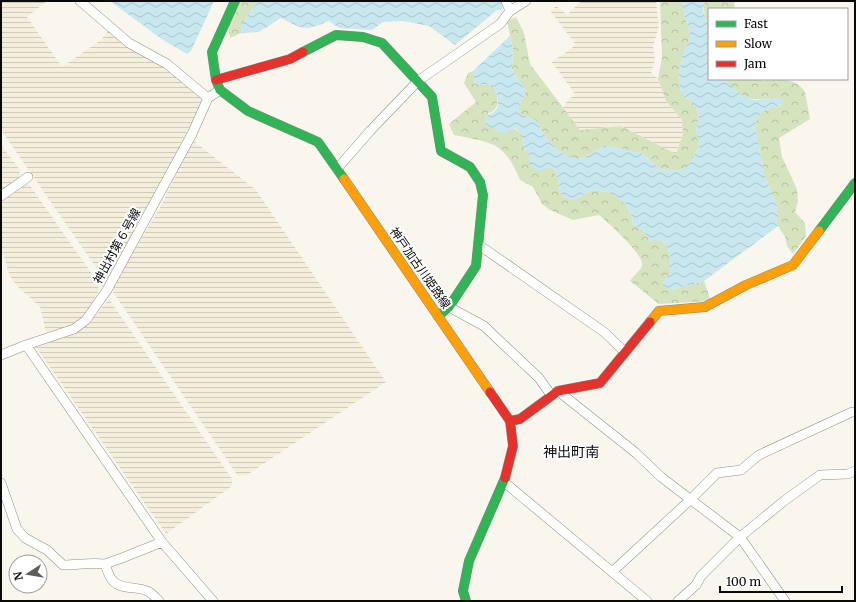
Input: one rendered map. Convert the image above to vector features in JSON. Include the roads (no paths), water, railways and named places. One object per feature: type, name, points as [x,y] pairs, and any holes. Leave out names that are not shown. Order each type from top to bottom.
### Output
[{"type":"street","points":[[80,1],[129,43],[167,64],[208,98],[220,90],[216,80],[212,52],[235,1]]},
{"type":"street","points":[[506,1],[510,11]]},
{"type":"street","points":[[337,169],[370,131],[418,81],[500,24],[510,11],[526,1]]},
{"type":"street","points":[[216,80],[290,59],[336,35],[363,37],[382,44],[418,81],[432,97],[441,151],[470,167],[480,182],[483,195],[476,266],[449,307],[438,316]]},
{"type":"street","name":"神戸加古川姫路線","points":[[220,90],[248,111],[318,142],[510,421],[514,446],[504,482],[469,561],[463,591],[466,601]]},
{"type":"street","name":"神出村第６号線","points":[[1,355],[74,329],[86,320],[106,290],[192,134],[208,98]]},
{"type":"street","points":[[1,196],[28,177]]},
{"type":"street","points":[[510,421],[520,419],[554,393],[600,383],[659,311],[705,307],[746,285],[793,265],[855,182]]},
{"type":"street","points":[[479,245],[604,332],[625,352]]},
{"type":"street","points":[[449,307],[484,326],[554,393],[636,453],[661,477],[740,537],[785,601]]},
{"type":"street","points":[[26,345],[162,542],[213,601]]},
{"type":"street","points":[[612,572],[717,473],[741,470],[759,455],[852,412]]},
{"type":"street","points":[[678,601],[696,585],[701,576],[740,537],[784,501],[820,476],[848,474],[855,471]]},
{"type":"street","points":[[504,482],[647,601]]},
{"type":"street","points":[[1,483],[17,529],[25,538],[47,550],[63,565],[95,563],[105,564],[162,542]]},
{"type":"street","points":[[105,564],[114,583],[145,590],[159,601]]},
{"type":"water","points":[[110,1],[214,1],[191,51],[187,54],[163,40]]},
{"type":"water","points":[[258,1],[503,1],[503,7],[501,10],[497,10],[455,45],[429,26],[403,21],[383,22],[372,30],[339,28],[329,21],[305,28],[281,18],[259,32],[241,33],[242,24]]},
{"type":"water","points":[[681,1],[705,1],[704,13],[705,19],[708,23],[708,80],[727,80],[736,91],[751,99],[784,99],[782,105],[773,107],[761,114],[756,121],[755,126],[764,173],[778,209],[778,226],[704,281],[671,290],[666,288],[662,283],[670,274],[670,256],[665,244],[662,241],[650,241],[644,231],[633,224],[631,215],[624,203],[609,193],[604,191],[592,191],[574,199],[563,197],[560,192],[558,179],[552,167],[540,171],[529,166],[529,155],[526,152],[520,134],[515,128],[503,134],[487,125],[484,120],[494,112],[498,106],[497,95],[493,85],[475,84],[473,71],[510,36],[513,50],[512,69],[526,91],[518,108],[520,114],[537,121],[543,133],[559,152],[577,159],[583,158],[604,146],[616,147],[641,153],[660,169],[679,171],[689,164],[699,147],[696,129],[699,117],[696,106],[681,94],[680,87],[679,74],[682,57],[690,35]]},
{"type":"district","name":"神出町南","points":[[571,452]]}]
